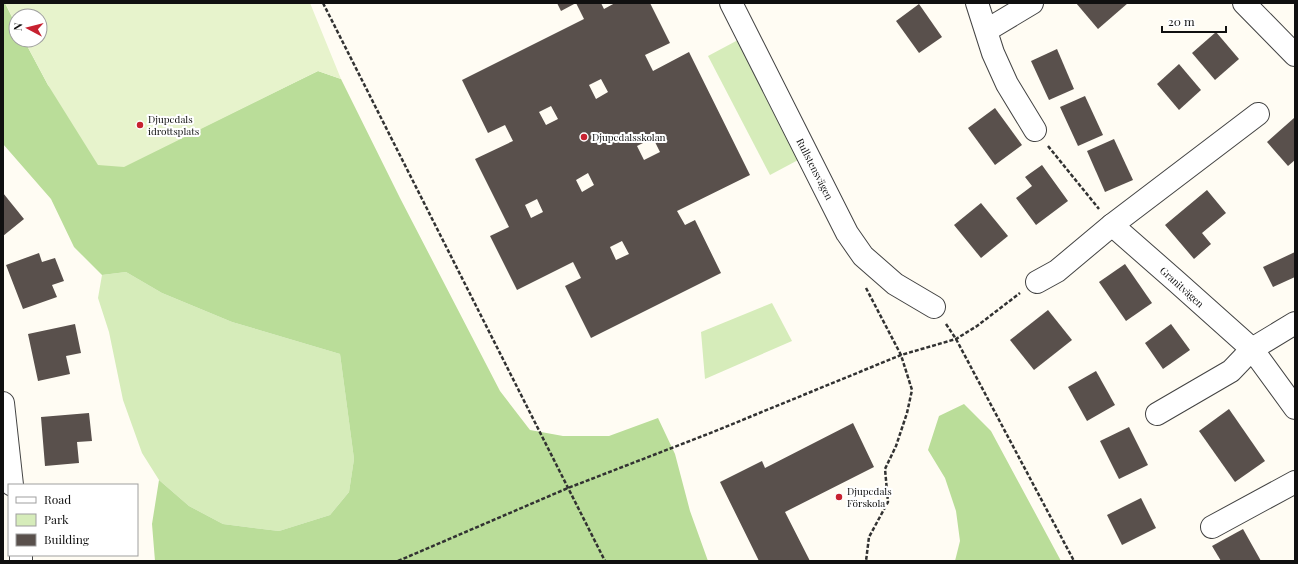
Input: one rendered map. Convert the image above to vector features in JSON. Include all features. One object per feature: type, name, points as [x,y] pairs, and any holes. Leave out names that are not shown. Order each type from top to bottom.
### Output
[{"type":"street","name":"Rullstensvägen","points":[[731,3],[847,233],[863,256],[895,284],[934,307]]},
{"type":"street","points":[[977,3],[993,52],[1007,84],[1035,130]]},
{"type":"street","points":[[987,30],[1032,3]]},
{"type":"street","points":[[1244,3],[1295,55]]},
{"type":"street","points":[[1037,282],[1057,271],[1112,226],[1258,114]]},
{"type":"street","name":"Granitvägen","points":[[1112,226],[1178,282],[1252,349],[1295,408]]},
{"type":"street","points":[[1157,414],[1231,371],[1252,349],[1295,323]]},
{"type":"street","points":[[3,403],[12,484]]},
{"type":"street","points":[[1212,527],[1295,482]]},
{"type":"path","points":[[323,3],[605,561]]},
{"type":"path","points":[[1035,130],[1112,226]]},
{"type":"path","points":[[398,561],[568,488],[713,432],[901,355],[956,339],[977,326],[1021,292],[1037,282]]},
{"type":"path","points":[[934,307],[956,339],[1074,561]]},
{"type":"path","points":[[866,561],[868,538],[888,502],[885,468],[896,446],[907,413],[912,390],[901,355]]},
{"type":"green space","points":[[3,3],[5,3],[8,9],[8,48],[28,48],[48,85],[124,166],[318,71],[341,79],[400,198],[500,391],[530,430],[563,436],[609,436],[658,418],[675,454],[690,511],[708,561],[155,561],[152,524],[159,480],[189,506],[223,524],[279,531],[330,515],[349,492],[354,459],[340,354],[232,322],[162,293],[126,272],[102,275],[74,247],[51,199],[3,144]]},
{"type":"green space","name":"Djupedals idrottsplats","points":[[5,3],[310,3],[341,79],[318,71],[124,167],[98,165],[48,85],[28,48],[48,48],[48,8],[8,9]]},
{"type":"green space","points":[[738,40],[800,159],[770,175],[708,56]]},
{"type":"green space","points":[[126,272],[162,293],[232,322],[340,354],[354,459],[349,492],[330,515],[279,531],[223,524],[189,506],[159,480],[142,453],[123,400],[109,332],[98,298],[102,275]]},
{"type":"green space","points":[[772,303],[792,341],[705,379],[701,332]]},
{"type":"green space","points":[[964,404],[991,431],[1061,561],[955,561],[960,541],[956,511],[945,478],[928,450],[939,416]]},
{"type":"building","points":[[557,3],[576,3],[561,11]]},
{"type":"building","points":[[576,3],[601,3],[604,9],[615,3],[650,3],[670,43],[645,55],[653,71],[689,52],[750,175],[677,211],[685,225],[695,220],[721,273],[591,338],[565,286],[581,278],[573,262],[517,290],[490,236],[509,227],[475,159],[513,141],[505,125],[488,133],[462,80],[584,19]],"holes":[[[601,79],[608,92],[596,99],[589,85]],[[551,106],[558,119],[546,125],[539,112]],[[653,138],[660,152],[644,160],[637,146]],[[588,173],[594,185],[582,192],[576,180]],[[537,199],[543,212],[531,218],[525,205]],[[622,241],[629,254],[616,260],[610,247]]]},
{"type":"building","points":[[1076,3],[1128,3],[1098,29]]},
{"type":"building","points":[[919,4],[942,37],[919,53],[896,21]]},
{"type":"building","points":[[1216,32],[1239,59],[1215,80],[1192,53]]},
{"type":"building","points":[[1057,49],[1074,89],[1049,100],[1031,61]]},
{"type":"building","points":[[1179,64],[1201,90],[1179,110],[1157,84]]},
{"type":"building","points":[[1085,96],[1103,135],[1078,146],[1060,107]]},
{"type":"building","points":[[995,108],[1022,145],[995,165],[968,128]]},
{"type":"building","points":[[1294,118],[1295,160],[1288,166],[1267,142]]},
{"type":"building","points":[[1114,139],[1133,180],[1105,192],[1087,151]]},
{"type":"building","points":[[1042,165],[1068,201],[1036,225],[1016,198],[1032,186],[1025,177]]},
{"type":"building","points":[[1207,190],[1226,213],[1202,233],[1211,244],[1194,259],[1165,225]]},
{"type":"building","points":[[3,193],[24,219],[3,236]]},
{"type":"building","points":[[981,203],[1008,236],[981,258],[954,225]]},
{"type":"building","points":[[1295,252],[1295,277],[1273,287],[1263,267]]},
{"type":"building","points":[[39,253],[42,262],[55,258],[64,281],[52,285],[57,297],[23,309],[6,265]]},
{"type":"building","points":[[1125,264],[1152,303],[1126,321],[1099,282]]},
{"type":"building","points":[[1048,310],[1072,340],[1034,370],[1010,340]]},
{"type":"building","points":[[75,324],[81,353],[66,356],[70,374],[38,381],[28,334]]},
{"type":"building","points":[[1171,324],[1190,350],[1163,369],[1145,343]]},
{"type":"building","points":[[1096,371],[1115,405],[1087,421],[1068,387]]},
{"type":"building","points":[[1229,409],[1265,461],[1235,482],[1199,431]]},
{"type":"building","points":[[89,413],[92,441],[77,442],[79,463],[45,466],[41,417]]},
{"type":"building","points":[[853,423],[874,467],[785,512],[810,561],[759,561],[720,482],[762,461],[765,468]]},
{"type":"building","points":[[1129,427],[1148,465],[1119,479],[1100,441]]},
{"type":"building","points":[[1141,498],[1156,528],[1122,545],[1107,515]]},
{"type":"building","points":[[1243,529],[1261,561],[1221,561],[1212,546]]},
{"type":"place","name":"Djupedals idrottsplats","points":[[140,125]]},
{"type":"place","name":"Djupedalsskolan","points":[[584,137]]},
{"type":"place","name":"Djupedals Förskola","points":[[839,497]]}]
